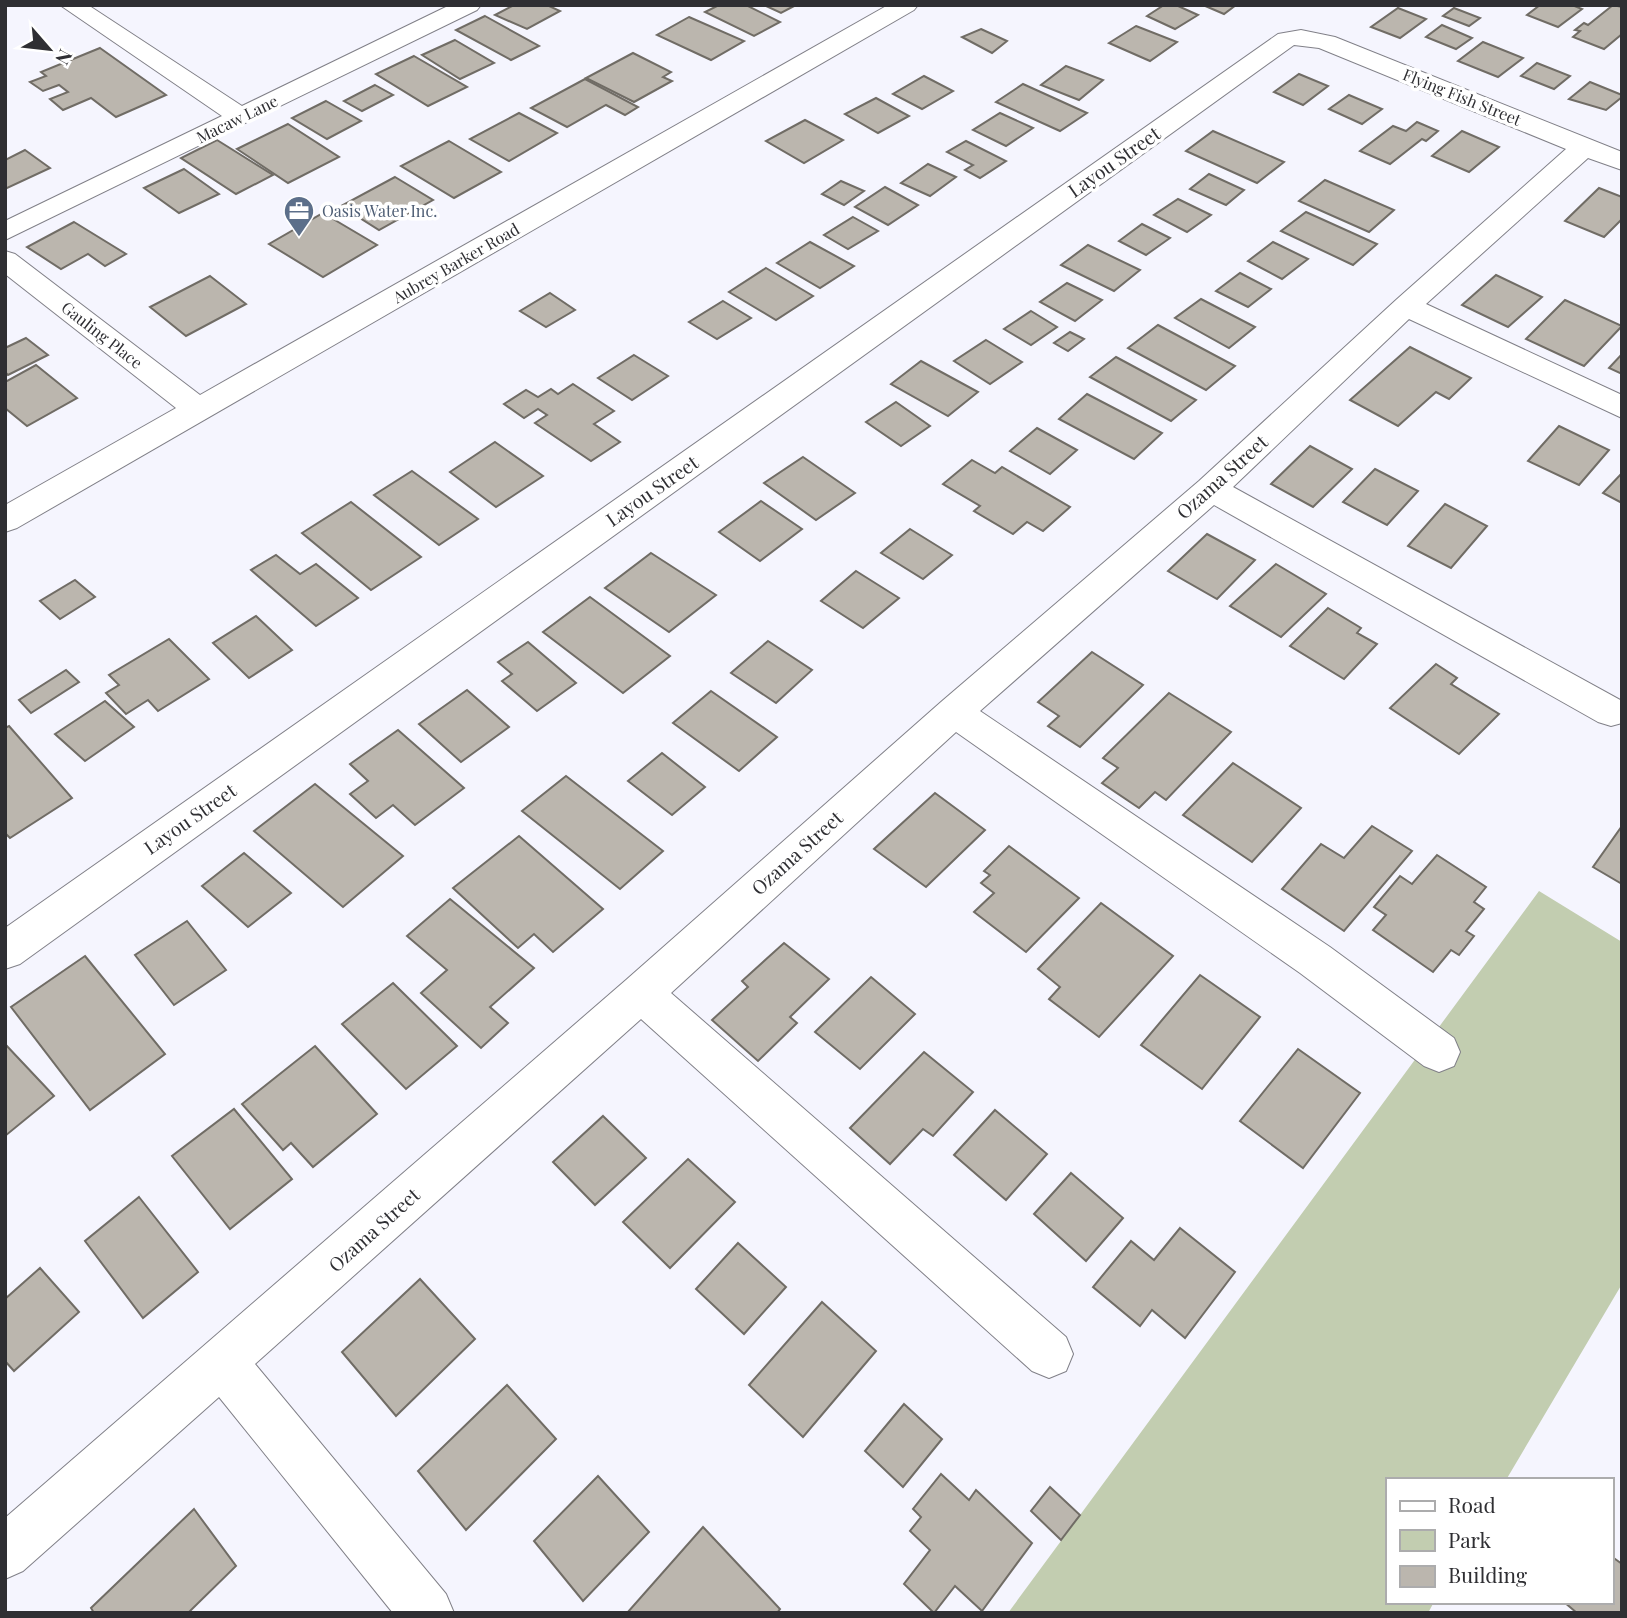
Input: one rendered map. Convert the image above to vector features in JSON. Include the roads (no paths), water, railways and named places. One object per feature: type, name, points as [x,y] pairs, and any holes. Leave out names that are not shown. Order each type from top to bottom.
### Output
[{"type":"street","points":[[72,5],[241,117]]},
{"type":"street","name":"Macaw Lane","points":[[5,232],[469,5]]},
{"type":"street","name":"Aubrey Barker Road","points":[[5,520],[906,5]]},
{"type":"street","name":"Flying Fish Street","points":[[1301,37],[1326,42],[1622,162]]},
{"type":"street","name":"Layou Street","points":[[5,951],[1275,47],[1287,39],[1301,37]]},
{"type":"street","name":"Ozama Street","points":[[5,1553],[641,993],[954,712],[1211,489],[1406,306],[1584,147]]},
{"type":"street","name":"Gauling Place","points":[[5,260],[199,410]]},
{"type":"street","points":[[1406,306],[1622,408]]},
{"type":"street","points":[[1211,489],[1611,712]]},
{"type":"street","points":[[954,712],[1315,960],[1439,1052]]},
{"type":"street","points":[[641,993],[1049,1354]]},
{"type":"street","points":[[223,1363],[427,1613]]},
{"type":"place","name":"Oasis Water Inc.","points":[[299,238]]}]
